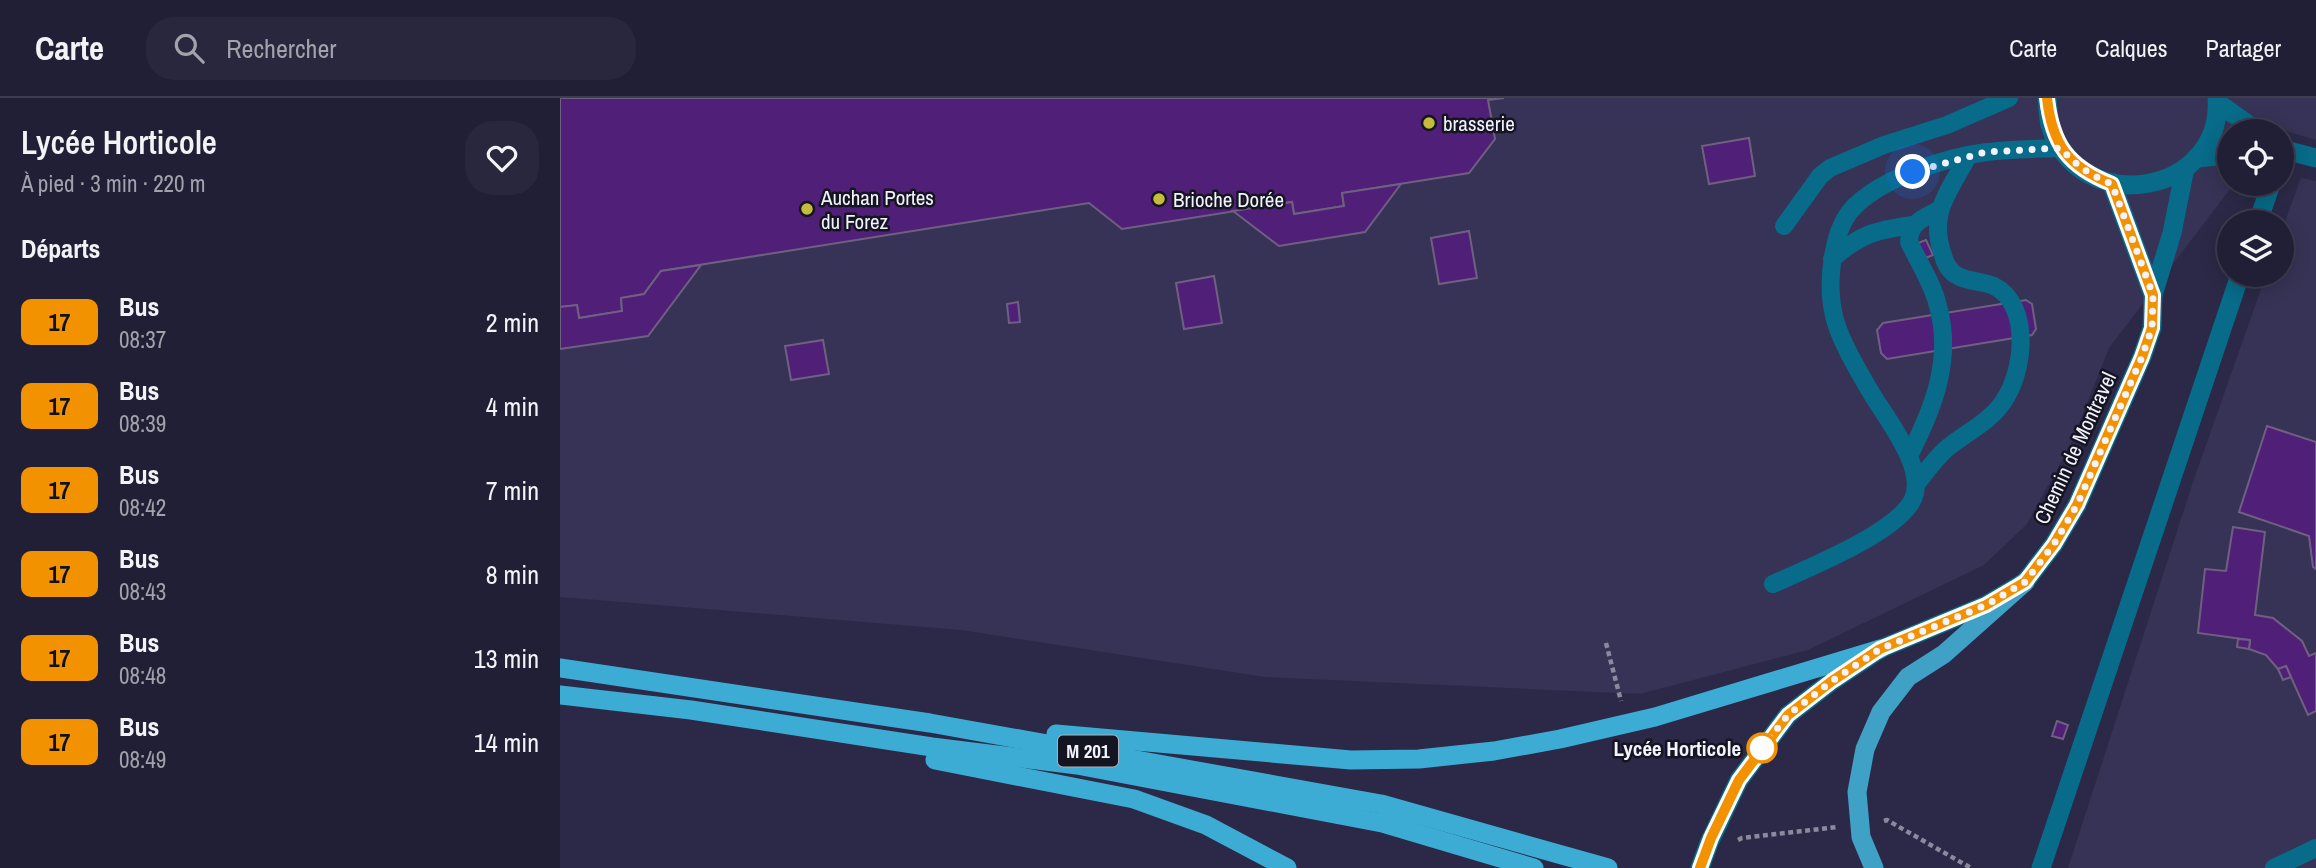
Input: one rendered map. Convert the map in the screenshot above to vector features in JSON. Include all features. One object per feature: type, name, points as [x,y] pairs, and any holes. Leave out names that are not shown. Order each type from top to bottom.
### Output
[{"type":"highway","points":[[930,723],[1351,760],[1419,759],[1494,751],[1655,717],[1880,649]]},
{"type":"highway","name":"M 201","points":[[560,668],[930,723],[1381,804],[1608,868]]},
{"type":"highway","name":"M 201","points":[[560,695],[691,710],[932,747],[1077,765],[1382,823],[1534,868]]},
{"type":"highway","points":[[560,703],[938,760],[1134,799],[1206,825],[1287,868]]},
{"type":"main road","points":[[1874,868],[1861,837],[1857,792],[1865,749],[1881,712],[1908,677],[1944,654],[2025,582]]},
{"type":"street","points":[[2047,98],[2050,124],[2061,148],[2075,164],[2092,176],[2112,184],[2134,186],[2157,182],[2190,163],[2217,158]]},
{"type":"street","points":[[2217,100],[2242,119]]},
{"type":"street","name":"Chemin de Montravel","points":[[1700,868],[1739,780],[1788,715],[1880,649],[1986,605],[2025,582],[2054,544],[2082,493],[2142,357],[2152,328],[2153,295],[2190,163],[2207,142],[2214,124],[2217,100]]},
{"type":"street","points":[[2294,152],[2316,158]]},
{"type":"street","name":"Chemin de Montravel","points":[[2112,184],[2153,295]]},
{"type":"street","points":[[2041,868],[2236,287]]},
{"type":"lane","points":[[1784,226],[1830,168],[1884,145],[1947,125],[2009,98]]},
{"type":"lane","points":[[1917,483],[1909,456],[1870,391],[1835,321],[1830,288],[1832,259],[1839,229],[1854,206],[1880,186],[1913,172],[1986,152],[2061,148]]},
{"type":"lane","points":[[1773,584],[1888,526],[1913,499],[1917,483],[1944,451],[2003,403],[2018,372],[2022,347],[2017,319],[2009,297],[1993,285],[1956,275],[1945,263],[1936,229],[1939,210],[1968,156]]},
{"type":"lane","points":[[1832,259],[1851,242],[1869,234],[1913,225],[1939,210]]},
{"type":"lane","points":[[1909,456],[1938,390],[1944,336],[1932,289],[1909,242],[1913,225]]},
{"type":"lane","points":[[2274,868],[2316,848]]},
{"type":"path","points":[[1606,643],[1622,703]]},
{"type":"shaded area","points":[[560,98],[2316,98],[2316,140],[2294,133],[2294,119],[2217,119],[2217,196],[2225,196],[2109,348],[2071,444],[2027,524],[1984,565],[1808,650],[1640,694],[1265,677],[961,630],[560,597]]},
{"type":"shaded area","points":[[2301,178],[2316,181],[2316,868],[2068,868],[2193,482],[2262,287],[2294,287],[2294,210],[2289,210]]},
{"type":"building","name":"Auchan Portes du Forez","points":[[560,98],[1504,98],[1488,100],[1495,139],[1469,173],[1342,193],[1344,206],[1294,214],[1292,202],[1122,229],[1089,203],[661,271],[644,294],[621,298],[622,311],[579,318],[577,305],[560,307]]},
{"type":"building","points":[[1749,138],[1755,176],[1709,184],[1702,146]]},
{"type":"building","points":[[1401,184],[1365,232],[1279,246],[1233,211],[1292,202],[1294,214],[1344,206],[1342,193]]},
{"type":"building","points":[[1469,231],[1477,278],[1439,284],[1431,238]]},
{"type":"building","points":[[1926,240],[1933,255],[1926,258],[1918,243]]},
{"type":"building","points":[[701,265],[648,336],[560,349],[560,307],[577,305],[579,318],[622,311],[621,298],[644,294],[661,271]]},
{"type":"building","points":[[1214,276],[1222,323],[1184,329],[1176,283]]},
{"type":"building","points":[[2026,300],[2032,304],[2036,329],[2032,335],[1887,359],[1881,353],[1877,330],[1883,323]]},
{"type":"building","points":[[1018,302],[1020,322],[1009,323],[1007,304]]},
{"type":"building","points":[[823,340],[829,374],[791,380],[785,346]]},
{"type":"building","points":[[2267,426],[2316,442],[2316,569],[2313,567],[2309,536],[2239,512]]},
{"type":"building","points":[[2233,527],[2265,532],[2255,615],[2273,618],[2302,641],[2309,656],[2316,653],[2316,711],[2308,715],[2286,666],[2278,669],[2266,655],[2249,649],[2250,640],[2198,633],[2205,569],[2226,571]]},
{"type":"building","points":[[2238,639],[2250,640],[2249,649],[2237,647]]},
{"type":"building","points":[[2286,666],[2291,677],[2283,680],[2278,669]]},
{"type":"building","points":[[2057,721],[2068,725],[2063,739],[2052,736]]},
{"type":"bus line","name":"17","points":[[1700,868],[1739,780],[1788,715],[1880,649],[1986,605],[2025,582],[2054,544],[2077,505],[2142,357],[2152,328],[2153,295],[2112,184],[2092,176],[2075,164],[2061,148],[2050,124],[2047,98]]},
{"type":"place","name":"brasserie","points":[[1429,123]]},
{"type":"place","name":"Brioche Dorée","points":[[1159,199]]},
{"type":"place","name":"Auchan Portes du Forez","points":[[807,209]]},
{"type":"place","name":"Lycée Horticole","points":[[1762,748]]},
{"type":"route","points":[[1762,748],[1788,715],[1880,649],[1986,605],[2025,582],[2054,544],[2077,505],[2142,357],[2152,328],[2153,295],[2112,184],[2092,176],[2075,164],[2061,148],[1986,152],[1913,172]]}]
